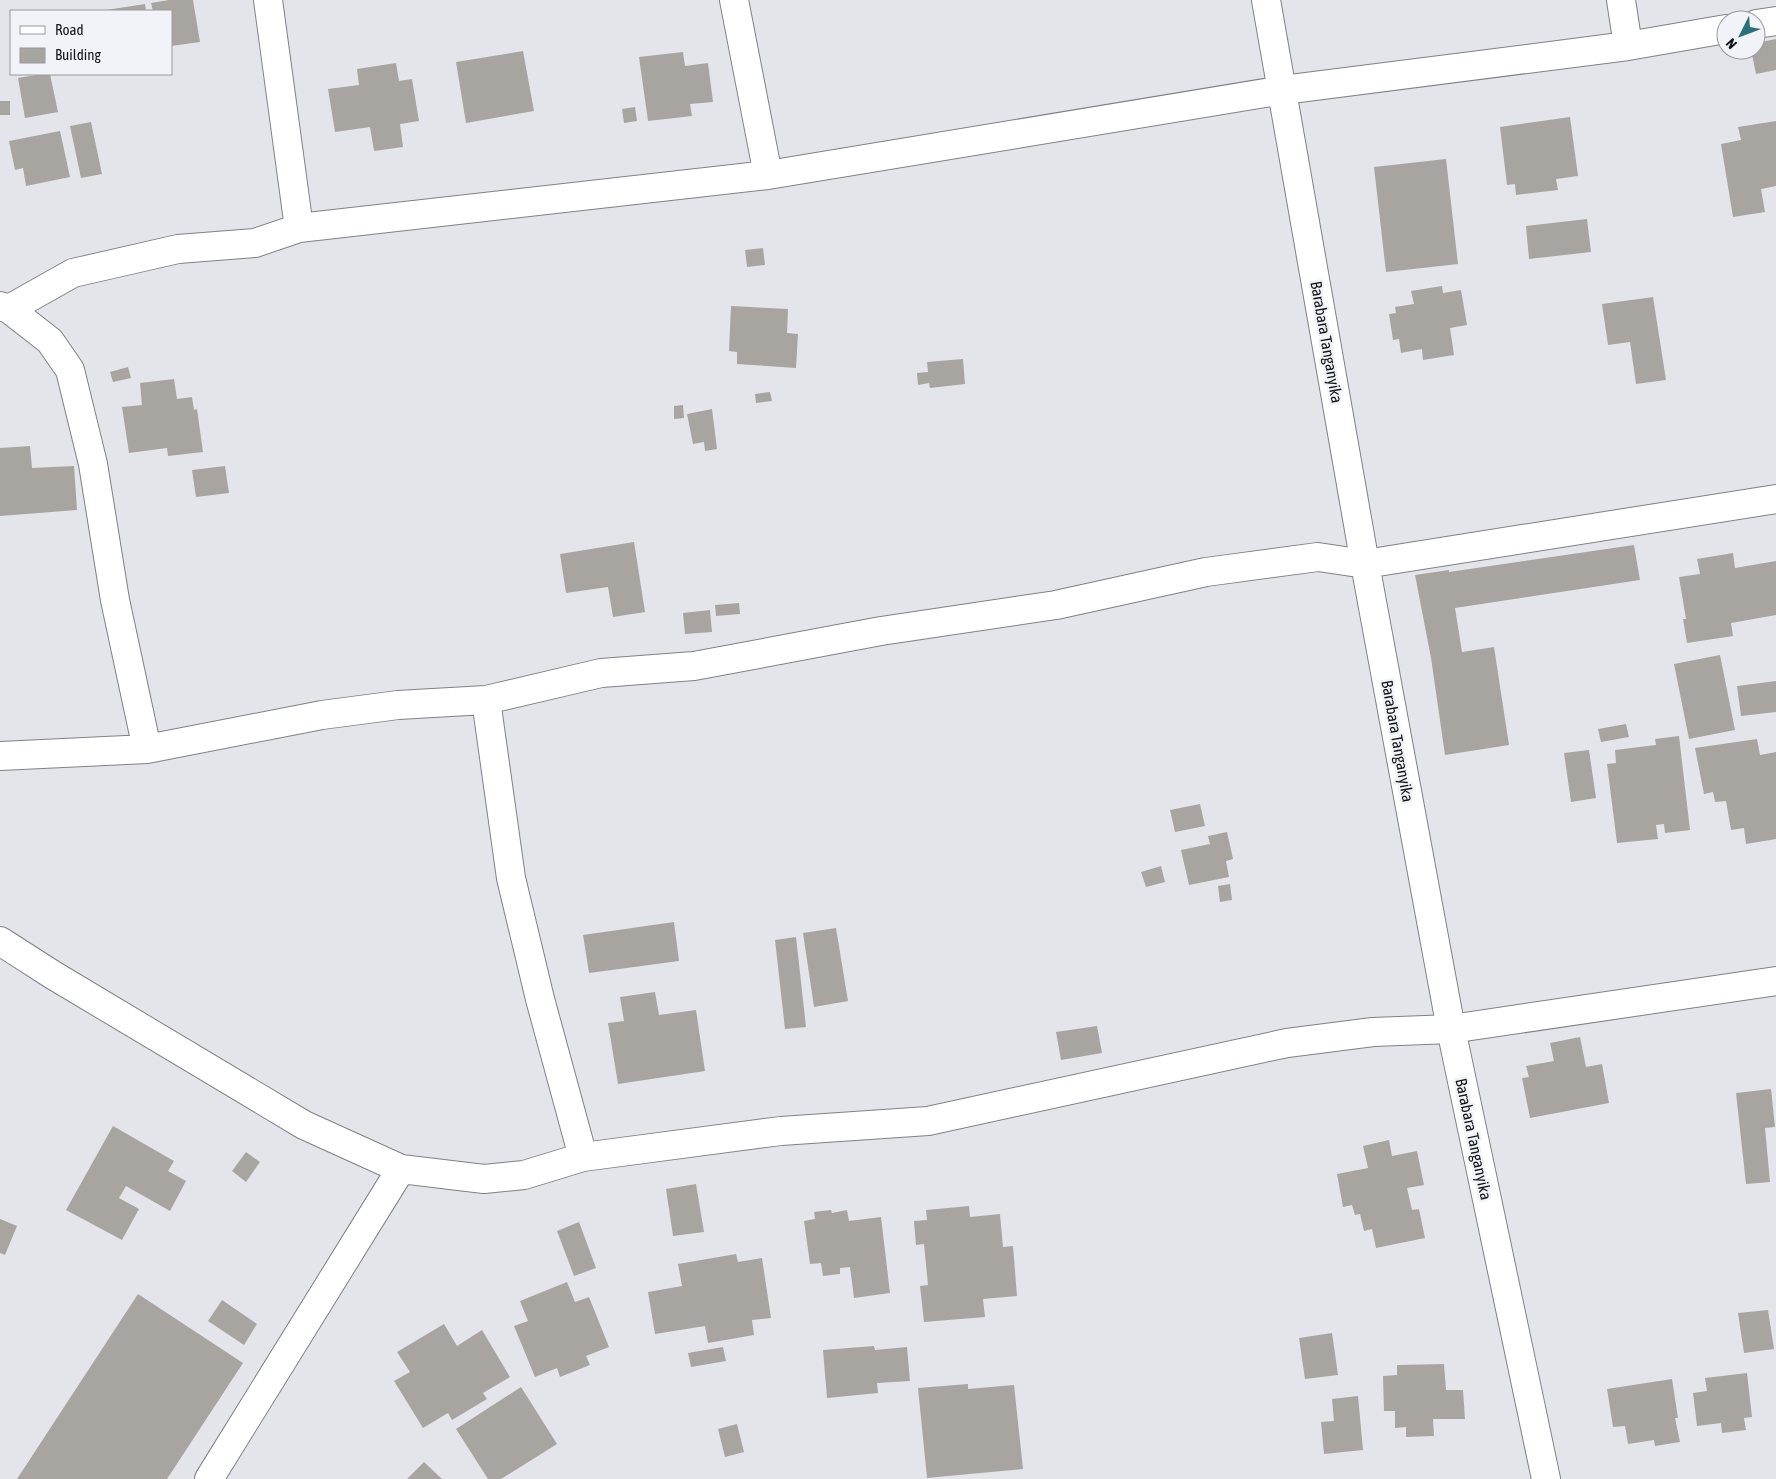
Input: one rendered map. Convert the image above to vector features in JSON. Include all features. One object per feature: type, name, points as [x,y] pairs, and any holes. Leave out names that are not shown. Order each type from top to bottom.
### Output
[{"type":"street","points":[[268,0],[299,228]]},
{"type":"street","points":[[734,0],[768,175]]},
{"type":"street","name":"Barabara Tanganyika","points":[[1266,0],[1365,564],[1451,1029],[1546,1479]]},
{"type":"street","points":[[1621,0],[1628,46]]},
{"type":"street","points":[[147,749],[116,600],[93,464],[70,370],[50,341],[4,307],[73,273],[178,249],[255,243],[299,228],[768,175],[1283,90],[1628,46],[1716,31]]},
{"type":"street","points":[[0,756],[147,749],[322,715],[398,704],[486,700],[601,673],[694,666],[881,631],[1056,606],[1206,572],[1318,557],[1365,564],[1776,499]]},
{"type":"street","points":[[486,700],[511,878],[540,1000],[583,1157]]},
{"type":"street","points":[[0,941],[53,975],[304,1125],[401,1169],[484,1179],[524,1175],[583,1157],[781,1131],[928,1121],[1287,1043],[1373,1032],[1451,1029],[1776,981]]},
{"type":"street","points":[[209,1479],[401,1169]]},
{"type":"building","points":[[169,0],[193,0],[200,42],[172,46],[172,10],[153,10],[151,3]]},
{"type":"building","points":[[145,4],[146,10],[106,10]]},
{"type":"building","points":[[1776,39],[1776,70],[1756,74],[1753,60],[1766,60],[1766,41]]},
{"type":"building","points":[[523,51],[534,111],[466,123],[456,62]]},
{"type":"building","points":[[683,52],[685,66],[708,63],[713,102],[690,104],[692,116],[648,121],[639,57]]},
{"type":"building","points":[[396,63],[399,81],[412,79],[419,121],[400,124],[403,147],[374,151],[370,127],[335,132],[328,89],[359,85],[357,69]]},
{"type":"building","points":[[50,75],[58,112],[25,118],[18,78]]},
{"type":"building","points":[[0,101],[10,101],[10,115],[0,115]]},
{"type":"building","points":[[635,107],[637,121],[624,123],[622,109]]},
{"type":"building","points":[[1570,117],[1578,176],[1556,179],[1558,190],[1516,195],[1515,184],[1507,185],[1500,127]]},
{"type":"building","points":[[1776,121],[1776,186],[1761,189],[1765,212],[1733,217],[1721,144],[1741,140],[1738,127]]},
{"type":"building","points":[[91,122],[102,174],[81,178],[70,126]]},
{"type":"building","points":[[60,131],[70,177],[26,186],[23,168],[15,170],[9,141]]},
{"type":"building","points":[[1446,159],[1458,264],[1386,272],[1374,167]]},
{"type":"building","points":[[1587,219],[1591,252],[1529,259],[1526,226]]},
{"type":"building","points":[[763,248],[765,265],[747,267],[745,250]]},
{"type":"building","points":[[1442,286],[1443,293],[1461,290],[1467,325],[1450,328],[1454,355],[1423,360],[1422,349],[1401,353],[1399,339],[1393,340],[1389,314],[1396,313],[1395,307],[1414,304],[1411,291]]},
{"type":"building","points":[[1653,297],[1666,380],[1636,384],[1630,342],[1608,345],[1602,304]]},
{"type":"building","points":[[731,306],[788,309],[787,333],[798,334],[796,368],[737,364],[737,352],[729,351]]},
{"type":"building","points":[[963,359],[965,384],[930,388],[929,383],[918,385],[917,373],[928,372],[927,362]]},
{"type":"building","points":[[128,367],[131,378],[113,382],[110,372]]},
{"type":"building","points":[[174,379],[177,399],[192,397],[194,410],[197,409],[203,452],[168,456],[167,448],[129,453],[122,407],[142,405],[140,383]]},
{"type":"building","points":[[770,392],[772,401],[756,403],[755,394]]},
{"type":"building","points":[[683,405],[684,418],[674,419],[674,406]]},
{"type":"building","points":[[712,409],[717,449],[705,451],[704,442],[693,444],[687,414]]},
{"type":"building","points":[[30,446],[32,468],[74,466],[77,510],[0,516],[0,448]]},
{"type":"building","points":[[225,466],[229,493],[196,497],[192,470]]},
{"type":"building","points":[[634,542],[645,612],[613,617],[608,587],[566,593],[560,554]]},
{"type":"building","points":[[1634,545],[1640,580],[1455,608],[1462,652],[1494,647],[1509,745],[1445,755],[1431,658],[1415,575],[1449,570],[1449,572]]},
{"type":"building","points":[[1733,553],[1735,568],[1776,561],[1776,615],[1731,623],[1733,636],[1687,643],[1683,619],[1686,619],[1679,577],[1700,574],[1697,559]]},
{"type":"building","points":[[739,603],[740,614],[716,616],[715,605]]},
{"type":"building","points":[[710,610],[712,632],[685,634],[683,613]]},
{"type":"building","points":[[1720,655],[1735,730],[1689,739],[1674,664]]},
{"type":"building","points":[[1776,681],[1776,712],[1741,716],[1737,686]]},
{"type":"building","points":[[1626,724],[1629,737],[1601,742],[1598,729]]},
{"type":"building","points":[[1679,736],[1690,830],[1665,833],[1664,824],[1656,825],[1658,839],[1617,843],[1607,764],[1616,763],[1615,750],[1656,745],[1655,739]]},
{"type":"building","points":[[1757,739],[1760,755],[1776,752],[1776,839],[1746,844],[1744,828],[1731,830],[1726,801],[1715,802],[1713,792],[1704,794],[1695,748]]},
{"type":"building","points":[[1589,750],[1596,798],[1571,802],[1564,753]]},
{"type":"building","points":[[1200,804],[1205,826],[1175,832],[1170,810]]},
{"type":"building","points":[[1227,832],[1233,859],[1226,861],[1229,877],[1189,885],[1181,850],[1210,844],[1208,836]]},
{"type":"building","points":[[1161,866],[1165,882],[1146,887],[1141,872]]},
{"type":"building","points":[[1230,884],[1232,900],[1220,902],[1218,886]]},
{"type":"building","points":[[674,922],[679,961],[589,973],[583,935]]},
{"type":"building","points":[[836,928],[848,1001],[814,1007],[803,933]]},
{"type":"building","points":[[796,937],[806,1027],[785,1029],[775,940]]},
{"type":"building","points":[[655,992],[659,1015],[696,1010],[705,1071],[618,1084],[608,1023],[624,1021],[620,997]]},
{"type":"building","points":[[1097,1026],[1102,1053],[1061,1060],[1056,1032]]},
{"type":"building","points":[[1580,1037],[1586,1067],[1602,1064],[1609,1103],[1530,1118],[1522,1078],[1529,1077],[1526,1066],[1554,1061],[1550,1043]]},
{"type":"building","points":[[1771,1089],[1775,1127],[1765,1128],[1770,1182],[1746,1184],[1736,1093]]},
{"type":"building","points":[[113,1126],[174,1161],[168,1171],[186,1181],[170,1211],[126,1186],[119,1198],[139,1209],[122,1240],[66,1210]]},
{"type":"building","points":[[1389,1140],[1392,1156],[1417,1151],[1424,1185],[1407,1188],[1412,1210],[1419,1209],[1425,1238],[1376,1248],[1372,1229],[1364,1231],[1360,1214],[1355,1215],[1352,1205],[1343,1207],[1337,1174],[1368,1168],[1363,1146]]},
{"type":"building","points":[[246,1152],[260,1162],[246,1182],[232,1171]]},
{"type":"building","points":[[696,1184],[704,1232],[673,1236],[666,1189]]},
{"type":"building","points":[[969,1206],[970,1217],[1000,1214],[1003,1247],[1013,1246],[1017,1296],[983,1299],[985,1317],[924,1322],[920,1286],[928,1285],[924,1244],[916,1245],[914,1221],[927,1220],[926,1210]]},
{"type":"building","points":[[831,1210],[832,1213],[847,1210],[849,1221],[881,1217],[890,1293],[854,1298],[850,1267],[840,1268],[840,1274],[823,1276],[821,1263],[810,1264],[804,1221],[815,1219],[814,1212]]},
{"type":"building","points":[[0,1219],[17,1226],[5,1255],[0,1253]]},
{"type":"building","points":[[579,1222],[596,1268],[574,1276],[557,1231]]},
{"type":"building","points":[[736,1254],[738,1262],[762,1258],[771,1318],[752,1320],[754,1335],[708,1343],[705,1326],[655,1334],[648,1292],[682,1286],[678,1264]]},
{"type":"building","points":[[567,1282],[575,1302],[589,1297],[609,1347],[586,1356],[590,1365],[560,1377],[557,1368],[535,1377],[514,1326],[528,1321],[520,1301]]},
{"type":"building","points":[[138,1294],[243,1363],[167,1479],[17,1479]]},
{"type":"building","points":[[222,1300],[257,1324],[244,1345],[208,1321]]},
{"type":"building","points":[[1768,1310],[1774,1349],[1744,1353],[1738,1313]]},
{"type":"building","points":[[444,1324],[457,1346],[482,1330],[510,1377],[483,1393],[487,1399],[452,1420],[448,1413],[423,1428],[394,1381],[410,1372],[397,1352]]},
{"type":"building","points":[[1332,1333],[1338,1375],[1305,1379],[1299,1338]]},
{"type":"building","points":[[874,1346],[875,1350],[907,1347],[910,1381],[877,1383],[878,1393],[827,1398],[823,1350]]},
{"type":"building","points":[[723,1347],[726,1361],[691,1367],[688,1353]]},
{"type":"building","points":[[1444,1364],[1446,1390],[1463,1390],[1465,1419],[1433,1419],[1434,1436],[1406,1437],[1406,1427],[1395,1428],[1395,1411],[1384,1411],[1383,1376],[1397,1375],[1397,1365]]},
{"type":"building","points":[[1747,1373],[1752,1417],[1744,1418],[1746,1430],[1722,1433],[1721,1423],[1697,1426],[1693,1393],[1707,1391],[1705,1378]]},
{"type":"building","points":[[1672,1379],[1678,1418],[1675,1418],[1680,1442],[1655,1446],[1654,1440],[1628,1444],[1625,1426],[1613,1427],[1607,1389]]},
{"type":"building","points":[[968,1384],[968,1389],[1014,1385],[1023,1469],[927,1478],[918,1388]]},
{"type":"building","points":[[521,1387],[557,1444],[501,1479],[488,1479],[456,1429]]},
{"type":"building","points":[[1358,1396],[1363,1450],[1324,1454],[1321,1422],[1334,1421],[1332,1399]]},
{"type":"building","points":[[737,1424],[744,1452],[725,1457],[718,1429]]},
{"type":"building","points":[[424,1462],[442,1479],[407,1479]]}]
